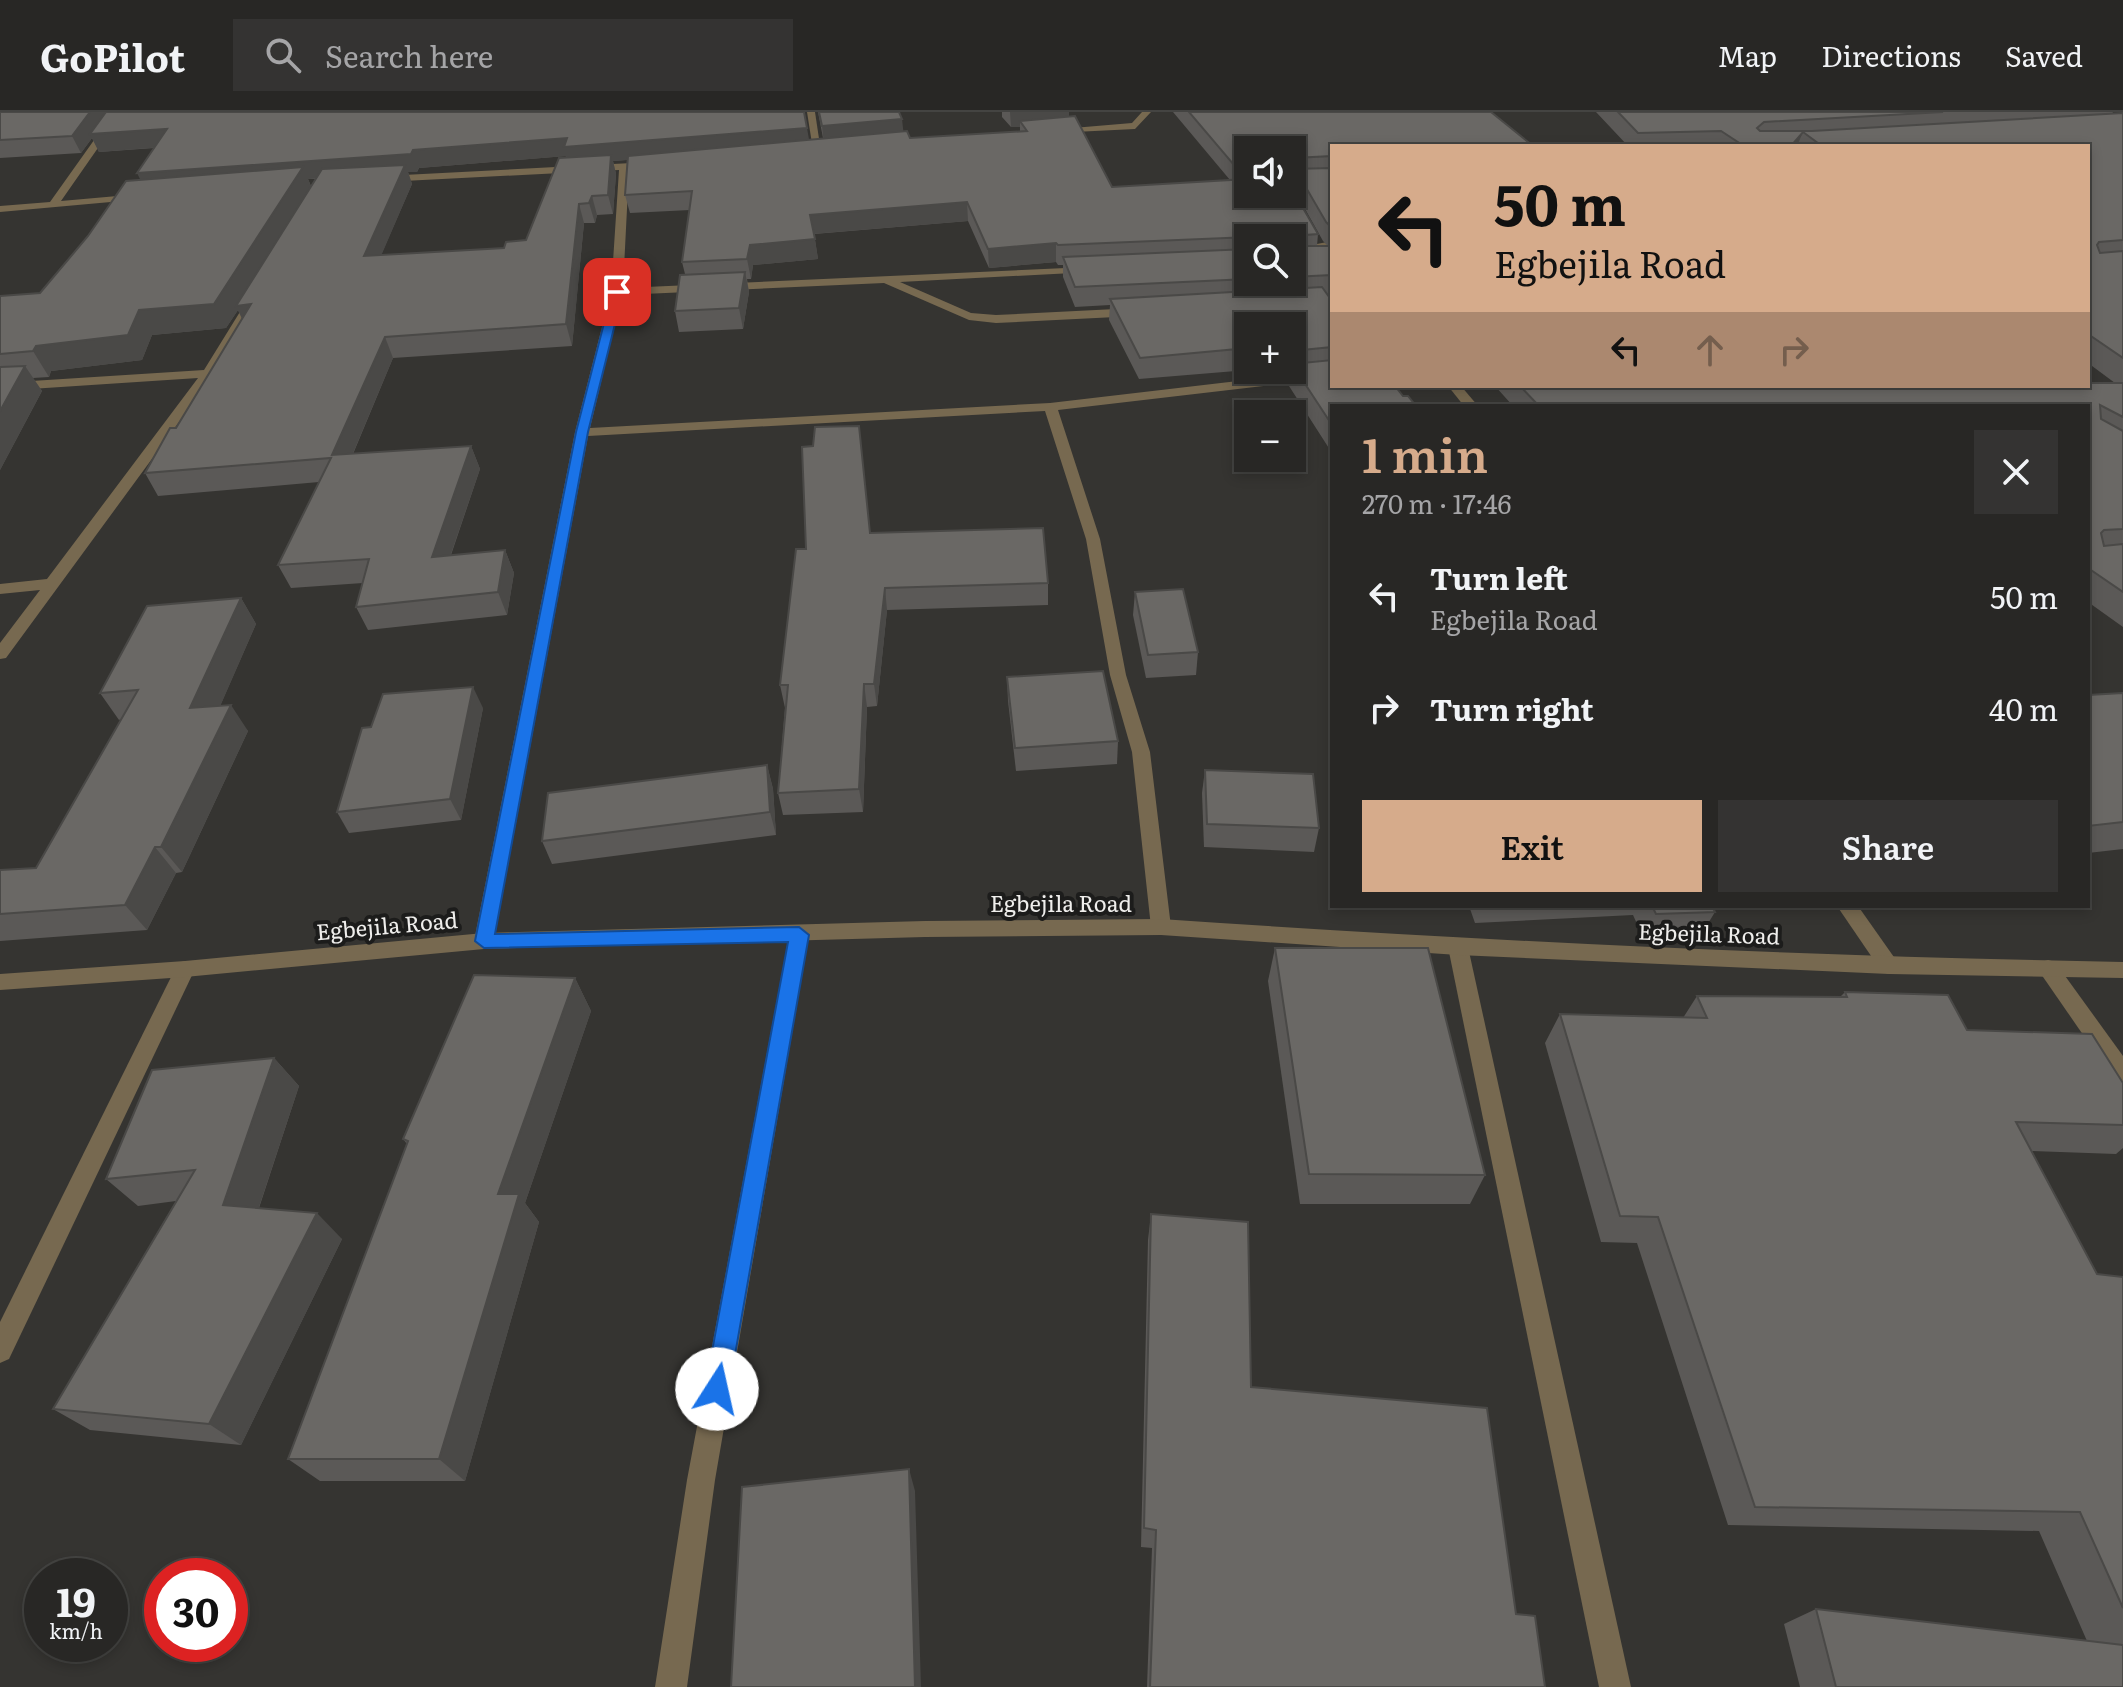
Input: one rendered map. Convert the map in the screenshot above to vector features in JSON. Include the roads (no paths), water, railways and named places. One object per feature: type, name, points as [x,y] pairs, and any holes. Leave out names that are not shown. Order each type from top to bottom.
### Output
[{"type":"street","points":[[53,205],[119,112]]},
{"type":"street","points":[[811,112],[818,150]]},
{"type":"street","points":[[1045,131],[1135,126],[1147,112]]},
{"type":"street","points":[[803,152],[833,149]]},
{"type":"street","points":[[372,180],[669,164]]},
{"type":"street","points":[[484,941],[582,432],[617,292],[624,168]]},
{"type":"street","points":[[0,209],[159,196]]},
{"type":"street","points":[[1310,232],[1330,258]]},
{"type":"street","points":[[1317,245],[1330,244]]},
{"type":"street","points":[[617,292],[1105,269]]},
{"type":"street","points":[[883,279],[969,316],[996,319],[1149,311]]},
{"type":"street","points":[[0,654],[49,584],[208,374],[263,285]]},
{"type":"street","points":[[0,387],[208,374]]},
{"type":"street","points":[[582,432],[1050,407],[1330,374]]},
{"type":"street","points":[[1456,388],[1469,404]]},
{"type":"street","points":[[1050,407],[1093,539],[1118,675],[1141,752],[1161,927]]},
{"type":"street","points":[[0,589],[49,584]]},
{"type":"street","points":[[1848,908],[1889,966]]},
{"type":"street","name":"Egbejila Road","points":[[0,982],[185,969],[484,941],[799,935],[925,929],[1161,927],[1458,947],[1889,966],[2123,970]]},
{"type":"street","points":[[671,1687],[701,1480],[799,935]]},
{"type":"street","points":[[1458,947],[1615,1687]]},
{"type":"street","points":[[2048,968],[2123,1074]]},
{"type":"street","points":[[0,1350],[185,969]]}]
